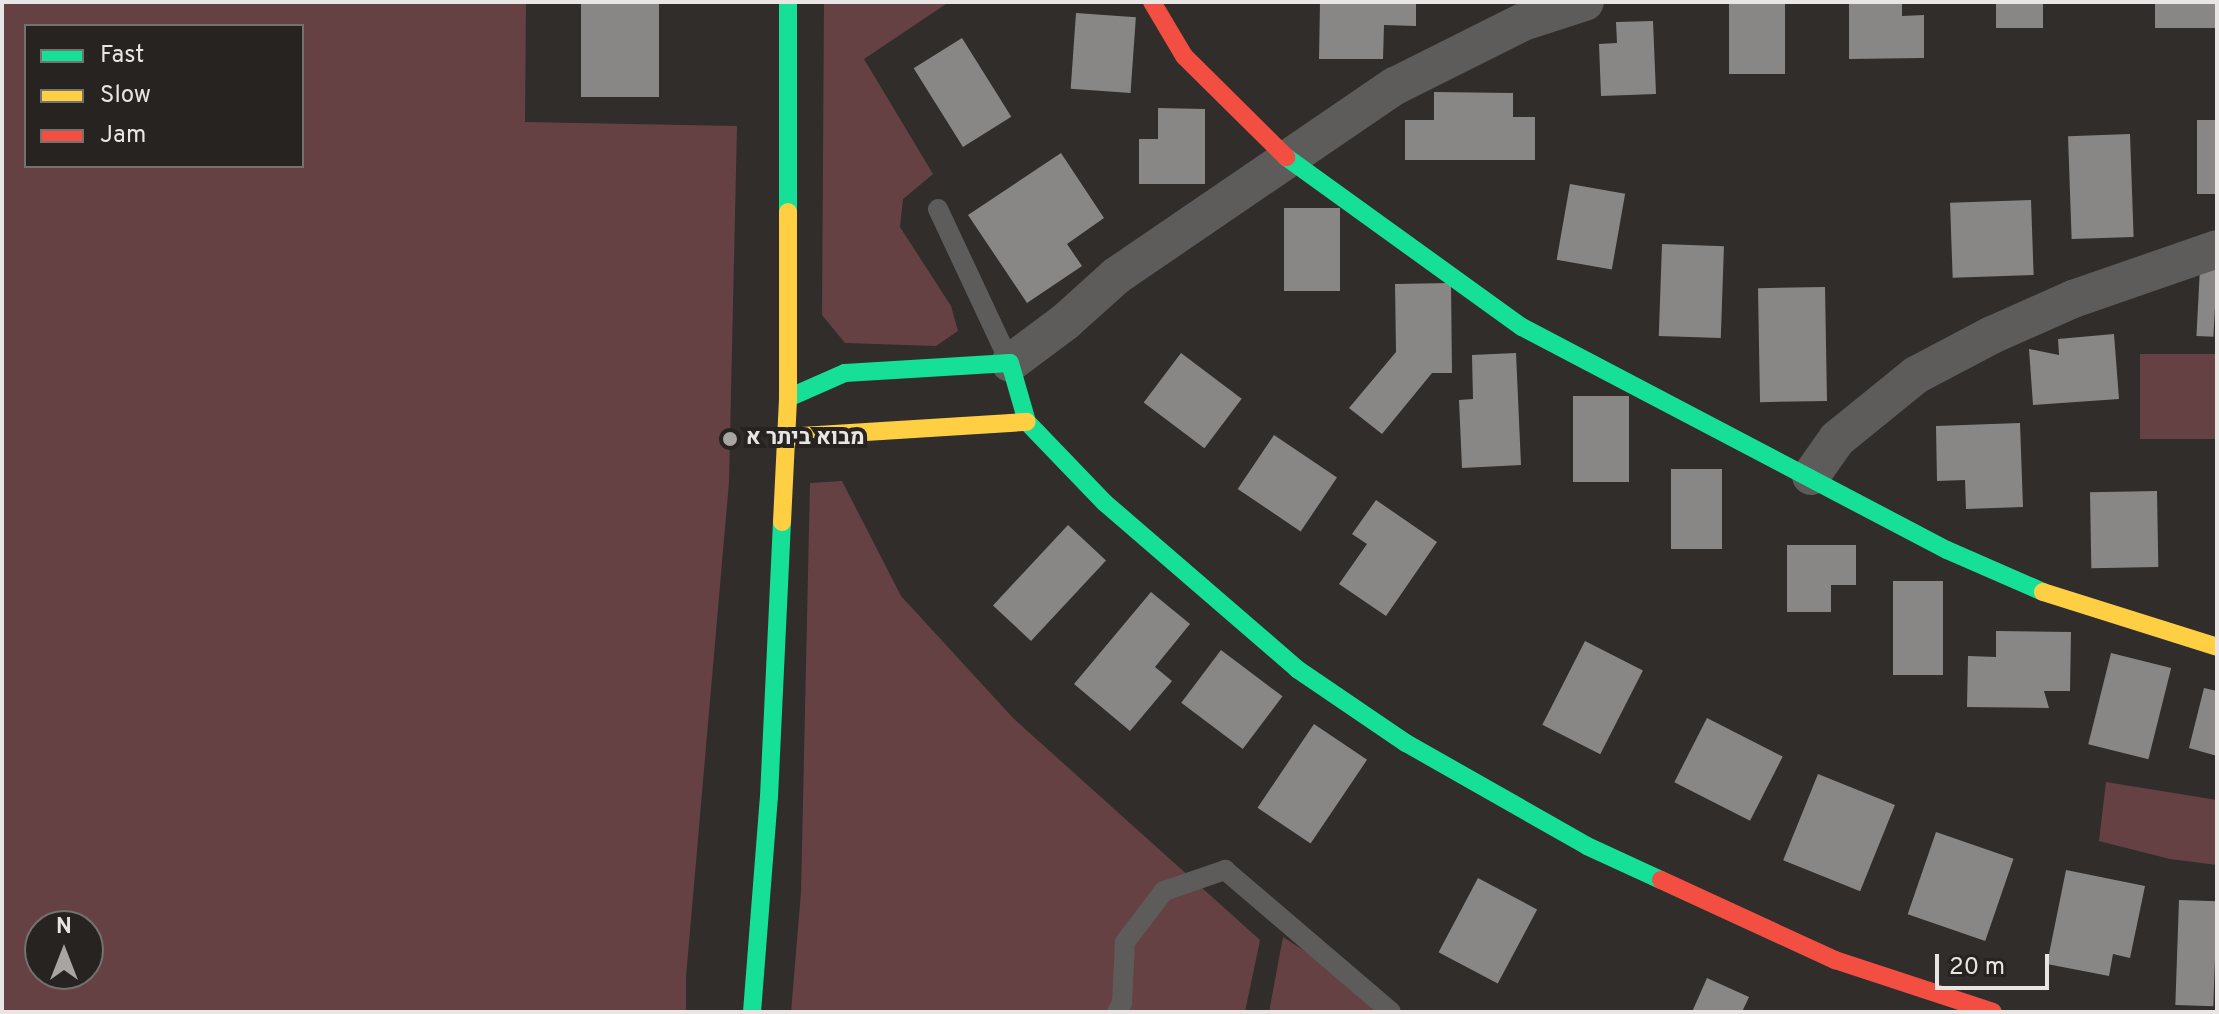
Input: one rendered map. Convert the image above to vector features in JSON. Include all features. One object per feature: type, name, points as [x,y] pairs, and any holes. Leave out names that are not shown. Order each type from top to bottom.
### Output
[{"type":"street","points":[[752,1012],[769,797],[788,398],[788,2]]},
{"type":"street","points":[[1152,2],[1184,56],[1286,157],[1522,327],[1947,550],[2049,595],[2217,647]]},
{"type":"street","points":[[788,398],[845,373],[1010,363],[1065,322],[1116,276],[1286,157],[1395,86],[1523,22],[1585,2]]},
{"type":"street","points":[[1811,476],[1837,439],[1916,375],[1992,335],[2073,299],[2161,265],[2217,249]]},
{"type":"street","points":[[1010,363],[1027,422],[1105,503],[1297,669],[1406,743],[1587,846],[1835,960],[1993,1012]]},
{"type":"street","points":[[786,437],[1027,422]]},
{"type":"lane","points":[[938,209],[1010,363]]},
{"type":"lane","points":[[1117,1012],[1122,1003],[1125,942],[1164,891],[1225,870],[1391,1012]]},
{"type":"shaded area","points":[[2,2],[526,2],[525,122],[737,126],[729,482],[686,977],[686,1012],[2,1012]]},
{"type":"shaded area","points":[[824,2],[949,2],[864,59],[933,174],[903,199],[900,227],[951,306],[958,331],[936,346],[845,343],[822,315]]},
{"type":"shaded area","points":[[2140,354],[2217,354],[2217,439],[2140,439]]},
{"type":"shaded area","points":[[842,481],[901,596],[1014,719],[1260,940],[1245,1012],[791,1012],[801,892],[810,483]]},
{"type":"shaded area","points":[[2106,782],[2217,800],[2217,865],[2170,859],[2099,841]]},
{"type":"shaded area","points":[[1283,937],[1399,1012],[1269,1012]]},
{"type":"building","points":[[581,2],[659,2],[659,97],[581,97]]},
{"type":"building","points":[[1320,2],[1416,2],[1416,26],[1384,25],[1383,59],[1319,59]]},
{"type":"building","points":[[1729,2],[1785,2],[1785,74],[1729,74]]},
{"type":"building","points":[[1849,2],[1902,2],[1902,16],[1924,15],[1924,58],[1849,59]]},
{"type":"building","points":[[1996,2],[2043,2],[2043,28],[1996,28]]},
{"type":"building","points":[[2155,2],[2217,2],[2217,28],[2155,28]]},
{"type":"building","points":[[1076,13],[1136,17],[1131,93],[1071,89]]},
{"type":"building","points":[[1653,21],[1656,94],[1601,96],[1599,44],[1617,43],[1616,22]]},
{"type":"building","points":[[962,38],[1011,117],[963,147],[914,68]]},
{"type":"building","points":[[1434,92],[1513,93],[1513,117],[1535,117],[1535,160],[1405,160],[1405,120],[1434,120]]},
{"type":"building","points":[[1158,108],[1205,109],[1205,184],[1139,184],[1139,139],[1158,139]]},
{"type":"building","points":[[2197,120],[2217,120],[2217,194],[2197,194]]},
{"type":"building","points":[[2130,134],[2134,237],[2072,239],[2068,136]]},
{"type":"building","points":[[1061,153],[1104,218],[1067,244],[1082,266],[1027,303],[968,215]]},
{"type":"building","points":[[1570,184],[1625,194],[1612,270],[1557,260]]},
{"type":"building","points":[[2031,200],[2034,275],[1953,278],[1950,203]]},
{"type":"building","points":[[1284,208],[1340,208],[1340,291],[1284,291]]},
{"type":"building","points":[[1662,244],[1724,246],[1721,338],[1659,336]]},
{"type":"building","points":[[2200,268],[2217,269],[2213,337],[2196,336]]},
{"type":"building","points":[[1451,283],[1452,373],[1432,373],[1382,434],[1349,408],[1396,352],[1395,284]]},
{"type":"building","points":[[1825,287],[1827,401],[1760,402],[1758,288]]},
{"type":"building","points":[[2114,334],[2119,399],[2033,405],[2029,349],[2059,355],[2058,339]]},
{"type":"building","points":[[1181,353],[1242,399],[1204,448],[1144,403]]},
{"type":"building","points":[[1516,353],[1521,465],[1462,468],[1459,400],[1473,399],[1472,355]]},
{"type":"building","points":[[1573,396],[1629,396],[1629,482],[1573,482]]},
{"type":"building","points":[[2020,423],[2023,507],[1966,509],[1965,480],[1937,481],[1936,426]]},
{"type":"building","points":[[1274,435],[1337,477],[1301,531],[1238,489]]},
{"type":"building","points":[[1671,469],[1722,469],[1722,549],[1671,549]]},
{"type":"building","points":[[2157,491],[2158,567],[2091,568],[2090,492]]},
{"type":"building","points":[[1376,500],[1437,542],[1386,616],[1339,584],[1367,544],[1352,534]]},
{"type":"building","points":[[1068,525],[1106,560],[1031,641],[993,605]]},
{"type":"building","points":[[1787,545],[1856,545],[1856,585],[1831,585],[1831,612],[1787,612]]},
{"type":"building","points":[[1893,581],[1943,581],[1943,675],[1893,675]]},
{"type":"building","points":[[1151,592],[1190,624],[1155,667],[1172,681],[1130,731],[1074,684]]},
{"type":"building","points":[[1996,631],[2071,632],[2070,691],[2044,691],[2049,708],[1967,707],[1968,656],[1996,657]]},
{"type":"building","points":[[1585,641],[1643,671],[1600,754],[1542,725]]},
{"type":"building","points":[[1221,650],[1282,696],[1243,749],[1181,703]]},
{"type":"building","points":[[2111,653],[2171,668],[2148,759],[2088,744]]},
{"type":"building","points":[[2204,688],[2217,691],[2217,756],[2189,748]]},
{"type":"building","points":[[1707,718],[1783,757],[1750,821],[1674,782]]},
{"type":"building","points":[[1314,724],[1367,760],[1311,844],[1258,808]]},
{"type":"building","points":[[1818,774],[1895,805],[1860,891],[1783,860]]},
{"type":"building","points":[[1936,832],[2014,859],[1985,941],[1908,914]]},
{"type":"building","points":[[2066,870],[2145,886],[2130,958],[2113,954],[2109,976],[2047,964]]},
{"type":"building","points":[[1478,878],[1537,909],[1498,984],[1439,952]]},
{"type":"building","points":[[2179,900],[2217,901],[2213,1006],[2175,1005]]},
{"type":"building","points":[[1707,978],[1749,997],[1742,1012],[1692,1012]]},
{"type":"traffic: fast","points":[[788,2],[788,212]]},
{"type":"traffic: fast","points":[[1286,157],[1522,327],[1947,550],[2043,592]]},
{"type":"traffic: fast","points":[[788,398],[845,373],[1010,363],[1027,422],[1105,503],[1297,669],[1406,743],[1587,846],[1661,880]]},
{"type":"traffic: fast","points":[[752,1012],[769,797],[782,522]]},
{"type":"traffic: slow","points":[[782,522],[788,398],[788,212]]},
{"type":"traffic: slow","points":[[786,437],[1027,422]]},
{"type":"traffic: slow","points":[[2043,592],[2217,647]]},
{"type":"traffic: jam","points":[[1152,2],[1184,56],[1286,157]]},
{"type":"traffic: jam","points":[[1661,880],[1835,960],[1993,1012]]},
{"type":"place","name":"מבוא ביתר א","points":[[730,439]]}]
